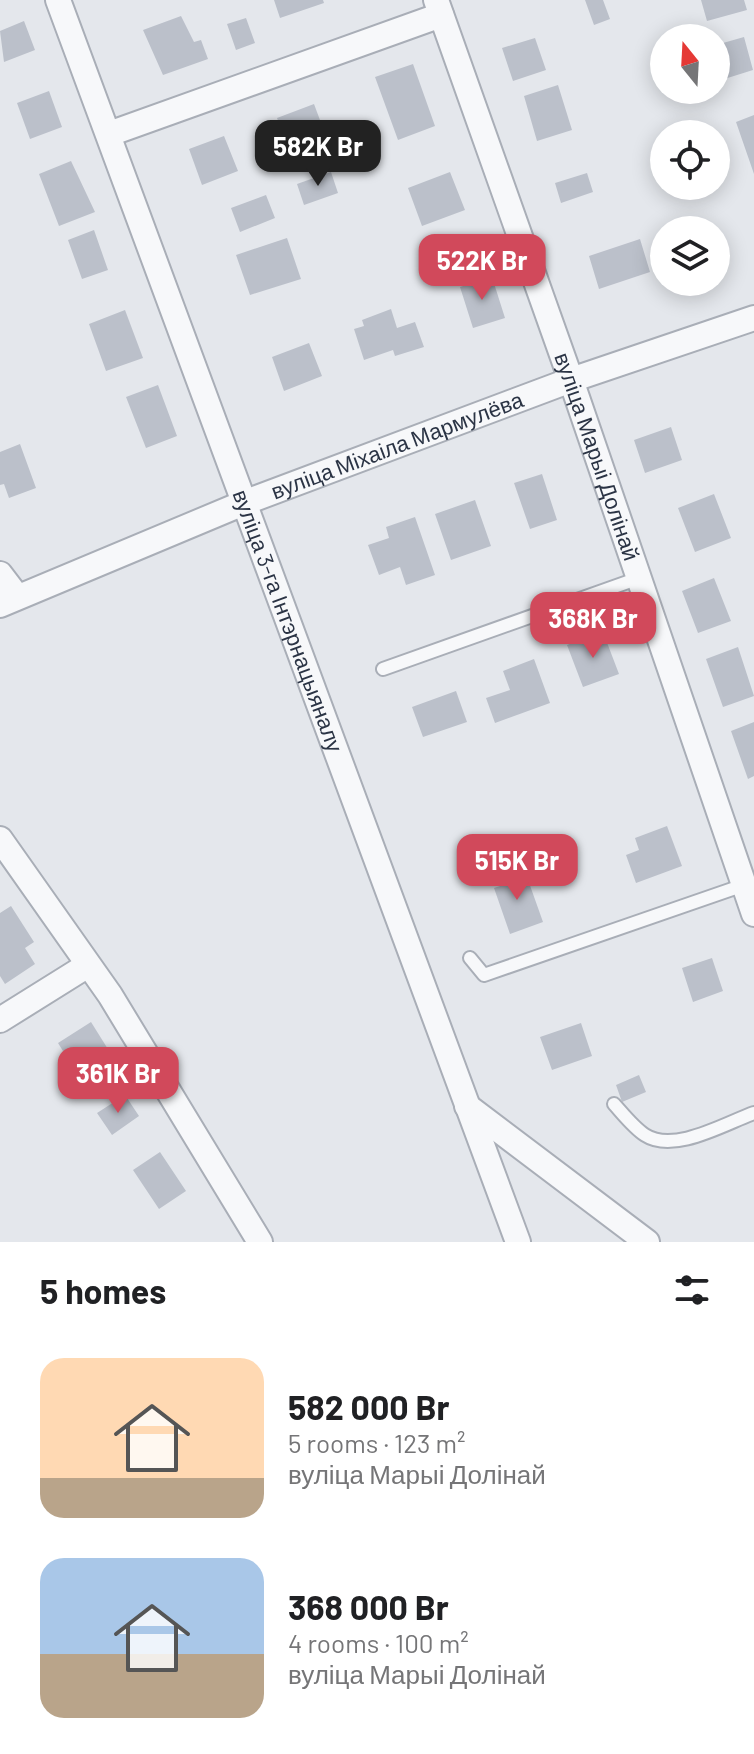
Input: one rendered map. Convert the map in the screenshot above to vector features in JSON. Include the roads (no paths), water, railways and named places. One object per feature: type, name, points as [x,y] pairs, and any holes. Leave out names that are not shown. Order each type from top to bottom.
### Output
[{"type":"street","name":"вуліца 3-га Інтэрнацыяналу","points":[[58,0],[518,1242]]},
{"type":"street","points":[[109,134],[439,7]]},
{"type":"street","name":"вуліца Марыі Долінай","points":[[439,7],[754,914]]},
{"type":"street","name":"вуліца Міхаіла Мармулёва","points":[[8,600],[246,502],[571,380],[754,318]]},
{"type":"street","points":[[0,574],[8,600]]},
{"type":"street","points":[[0,839],[88,965],[260,1242]]},
{"type":"street","points":[[0,1020],[88,965]]},
{"type":"street","points":[[466,1105],[647,1242]]},
{"type":"lane","points":[[383,669],[639,578]]},
{"type":"lane","points":[[470,958],[484,975],[744,885]]},
{"type":"lane","points":[[614,1104],[645,1135],[657,1140],[679,1140],[754,1113]]}]
